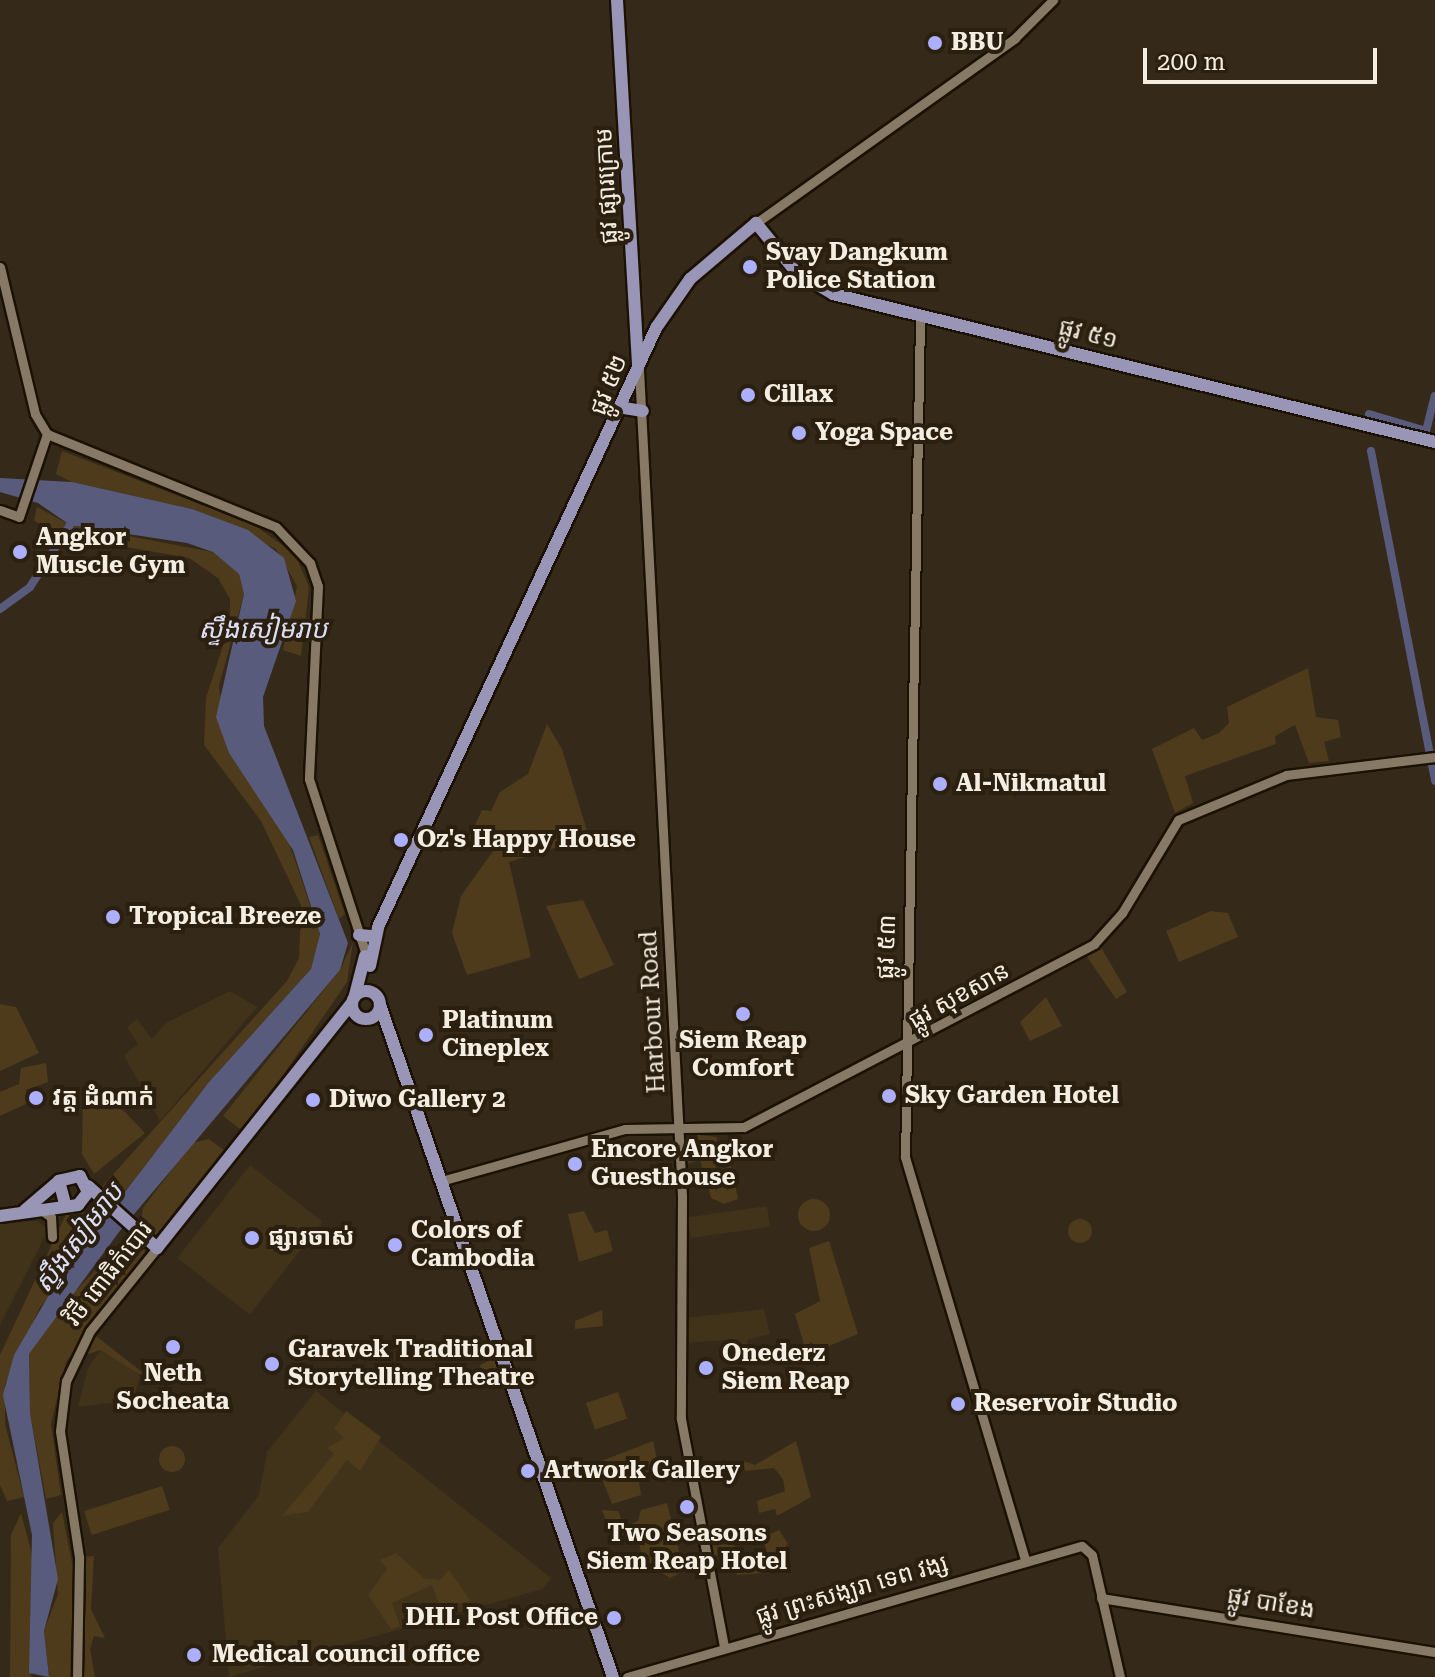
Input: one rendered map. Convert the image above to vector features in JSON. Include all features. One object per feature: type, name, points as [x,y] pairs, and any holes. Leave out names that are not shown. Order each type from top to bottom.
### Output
[{"type":"main road","name":"ផ្លូវ ផ្សារក្រោម","points":[[617,0],[639,370]]},
{"type":"main road","name":"ផ្លូវ ៥១","points":[[756,223],[808,282],[920,318],[1435,442]]},
{"type":"main road","name":"ផ្លូវ ៥២","points":[[354,999],[368,960],[369,933],[624,408],[656,328],[690,279],[756,223]]},
{"type":"main road","points":[[635,323],[656,328]]},
{"type":"main road","points":[[624,408],[643,411]]},
{"type":"main road","points":[[368,960],[392,1040],[613,1677]]},
{"type":"main road","points":[[379,1001],[367,990],[354,999],[361,1018],[392,1040]]},
{"type":"main road","name":"វិថី ពោធិកំបោរ","points":[[157,1248],[341,1020],[354,999]]},
{"type":"main road","points":[[341,1020],[361,1018],[379,1001]]},
{"type":"main road","points":[[15,1214],[59,1181],[77,1174],[106,1208],[157,1248]]},
{"type":"main road","points":[[59,1181],[65,1204]]},
{"type":"main road","points":[[82,1202],[88,1186]]},
{"type":"main road","points":[[0,1216],[82,1202],[106,1208]]},
{"type":"street","name":"ផ្លូវ ៥២","points":[[756,223],[1015,38],[1053,0]]},
{"type":"street","points":[[0,267],[35,414],[47,434],[276,527],[303,550],[318,586],[309,779],[369,933]]},
{"type":"street","name":"ផ្លូវ ៥៣","points":[[920,318],[904,1050],[909,1183],[1025,1560]]},
{"type":"street","name":"Harbour Road","points":[[639,370],[679,1127],[681,1419],[724,1647]]},
{"type":"street","points":[[0,510],[19,517],[29,476],[47,434]]},
{"type":"street","name":"ផ្លូវ សុខសាន","points":[[441,1181],[625,1129],[744,1127],[904,1050],[1094,944],[1122,913],[1178,820],[1286,775],[1430,757]]},
{"type":"street","points":[[41,1210],[51,1217],[52,1237]]},
{"type":"street","name":"វិថី ពោធិកំបោរ","points":[[77,1677],[79,1557],[60,1431],[66,1381],[90,1331],[157,1248]]},
{"type":"street","name":"ផ្លូវ ព្រះសង្ឃរា ទេព វង្ស","points":[[627,1677],[1025,1560],[1088,1548],[1101,1598]]},
{"type":"street","points":[[1101,1598],[1120,1677]]},
{"type":"street","name":"ផ្លូវ បាខែង","points":[[1101,1598],[1435,1652]]},
{"type":"shaded area","points":[[62,451],[254,525],[295,554],[309,587],[301,656],[283,650],[297,586],[276,549],[192,509],[72,482],[56,474]]},
{"type":"shaded area","points":[[37,507],[70,525],[213,552],[239,574],[244,594],[219,686],[229,753],[288,840],[320,934],[311,969],[209,1082],[115,1205],[100,1189],[287,981],[299,958],[301,905],[261,821],[204,745],[206,698],[230,624],[230,599],[218,578],[189,558],[53,534],[34,520]]},
{"type":"shaded area","points":[[1308,668],[1316,717],[1338,720],[1341,737],[1324,742],[1329,761],[1309,763],[1295,725],[1275,736],[1276,744],[1185,776],[1193,803],[1175,813],[1152,749],[1194,728],[1202,740],[1219,733],[1229,723],[1227,707]]},
{"type":"shaded area","points":[[547,724],[562,749],[589,837],[509,862],[531,957],[467,975],[452,933],[461,896],[493,851],[470,836],[482,810],[491,811],[500,792],[528,774]]},
{"type":"shaded area","points":[[318,835],[345,914],[339,919],[309,837]]},
{"type":"shaded area","points":[[583,900],[614,965],[579,979],[546,906]]},
{"type":"shaded area","points":[[1211,911],[1228,913],[1238,937],[1179,962],[1166,931]]},
{"type":"shaded area","points":[[353,942],[347,982],[244,1132],[223,1116],[340,970]]},
{"type":"shaded area","points":[[1099,944],[1127,992],[1116,999],[1085,954]]},
{"type":"shaded area","points":[[230,991],[257,1007],[160,1121],[124,1055],[138,1044],[127,1027],[137,1019],[152,1039],[166,1023]]},
{"type":"shaded area","points":[[1046,997],[1062,1026],[1030,1041],[1020,1022]]},
{"type":"shaded area","points":[[0,1004],[16,1007],[39,1053],[0,1071]]},
{"type":"shaded area","points":[[46,1063],[48,1082],[26,1090],[26,1104],[0,1116],[0,1092],[19,1084],[21,1068]]},
{"type":"shaded area","points":[[83,1087],[104,1090],[145,1133],[94,1174],[82,1154]]},
{"type":"shaded area","points":[[683,1133],[717,1137],[716,1171],[731,1166],[738,1199],[724,1204],[711,1198],[700,1160],[686,1164],[682,1156]]},
{"type":"shaded area","points":[[209,1139],[225,1151],[153,1239],[140,1225],[143,1208],[192,1143]]},
{"type":"shaded area","name":"ផ្សារចាស់","points":[[250,1165],[322,1222],[250,1315],[177,1258]]},
{"type":"shaded area","points":[[814,1199],[825,1204],[830,1215],[825,1226],[814,1231],[803,1226],[798,1215],[803,1204]]},
{"type":"shaded area","points":[[767,1206],[770,1227],[691,1238],[688,1217]]},
{"type":"shaded area","points":[[94,1207],[106,1219],[39,1309],[5,1385],[5,1424],[24,1497],[7,1501],[0,1485],[0,1355],[67,1212]]},
{"type":"shaded area","points":[[584,1211],[595,1233],[607,1230],[613,1251],[579,1262],[568,1214]]},
{"type":"shaded area","points":[[1080,1219],[1088,1223],[1092,1231],[1088,1239],[1080,1243],[1072,1239],[1068,1231],[1072,1223]]},
{"type":"shaded area","points":[[38,1221],[48,1230],[0,1325],[0,1224]]},
{"type":"shaded area","points":[[134,1232],[145,1252],[66,1362],[51,1424],[61,1495],[46,1499],[30,1413],[29,1354],[73,1293]]},
{"type":"shaded area","points":[[829,1241],[858,1334],[807,1355],[795,1314],[820,1301],[809,1248]]},
{"type":"shaded area","points":[[764,1309],[770,1334],[747,1340],[750,1356],[731,1360],[726,1340],[684,1343],[685,1318]]},
{"type":"shaded area","points":[[602,1310],[603,1326],[575,1329],[575,1321]]},
{"type":"shaded area","points":[[92,1333],[142,1372],[140,1375],[101,1350],[84,1355]]},
{"type":"shaded area","points":[[103,1347],[140,1376],[133,1400],[78,1407],[88,1368]]},
{"type":"shaded area","points":[[495,1357],[505,1383],[499,1387],[479,1366]]},
{"type":"shaded area","points":[[316,1391],[551,1578],[543,1589],[229,1677],[218,1548],[259,1495],[267,1452]]},
{"type":"shaded area","points":[[618,1392],[627,1418],[595,1430],[586,1403]]},
{"type":"shaded area","points":[[346,1411],[381,1437],[360,1471],[347,1460],[308,1512],[282,1516],[334,1454],[327,1448],[344,1438],[334,1429]]},
{"type":"shaded area","points":[[653,1441],[659,1468],[638,1475],[641,1495],[612,1504],[596,1463]]},
{"type":"shaded area","points":[[796,1441],[811,1497],[777,1516],[775,1509],[759,1513],[757,1501],[785,1491],[783,1479],[774,1468],[745,1471],[743,1461],[755,1465]]},
{"type":"shaded area","points":[[172,1446],[181,1450],[185,1459],[181,1468],[172,1472],[163,1468],[159,1459],[163,1450]]},
{"type":"shaded area","points":[[162,1486],[170,1510],[92,1535],[84,1511]]},
{"type":"shaded area","points":[[667,1503],[684,1571],[670,1578],[643,1561],[637,1535],[614,1542],[602,1510],[618,1511],[624,1527],[638,1521],[641,1510]]},
{"type":"shaded area","points":[[62,1512],[74,1573],[70,1677],[49,1677],[44,1631],[58,1594],[53,1523]]},
{"type":"shaded area","points":[[21,1513],[34,1562],[31,1677],[10,1677],[11,1535]]},
{"type":"shaded area","points":[[779,1530],[788,1544],[764,1573],[737,1575],[729,1553],[710,1558],[712,1545],[733,1544],[742,1558],[758,1553],[766,1549],[762,1538]]},
{"type":"shaded area","points":[[396,1553],[424,1578],[440,1580],[449,1570],[471,1601],[440,1607],[432,1585],[392,1603],[400,1626],[391,1629],[368,1595],[387,1569],[380,1560]]},
{"type":"shaded area","points":[[94,1556],[91,1609],[105,1638],[94,1636],[90,1649],[95,1677],[78,1677],[81,1557]]},
{"type":"water","name":"ស្ទឹងសៀមរាប","points":[[0,478],[72,482],[192,509],[248,530],[284,558],[296,601],[263,697],[264,726],[348,943],[340,970],[119,1232],[29,1354],[30,1413],[58,1579],[44,1631],[49,1677],[29,1673],[32,1535],[3,1395],[14,1355],[57,1281],[209,1082],[311,969],[320,934],[293,850],[229,753],[216,717],[244,594],[239,574],[213,552],[187,543],[70,525],[38,503],[0,492]]},
{"type":"waterway","points":[[1369,414],[1426,431],[1435,396]]},
{"type":"waterway","points":[[1371,451],[1435,781]]},
{"type":"waterway","points":[[0,609],[30,587],[70,525]]},
{"type":"place","name":"BBU","points":[[935,43]]},
{"type":"place","name":"Svay Dangkum Police Station","points":[[750,267]]},
{"type":"place","name":"Cillax","points":[[748,395]]},
{"type":"place","name":"Yoga Space","points":[[799,433]]},
{"type":"place","name":"Angkor Muscle Gym","points":[[20,552]]},
{"type":"place","name":"Al-Nikmatul","points":[[940,784]]},
{"type":"place","name":"Oz's Happy House","points":[[401,840]]},
{"type":"place","name":"Tropical Breeze","points":[[113,917]]},
{"type":"place","name":"Siem Reap Comfort","points":[[743,1014]]},
{"type":"place","name":"Platinum Cineplex","points":[[426,1035]]},
{"type":"place","name":"Sky Garden Hotel","points":[[889,1096]]},
{"type":"place","name":"វត្ត ដំំណាក់","points":[[36,1098]]},
{"type":"place","name":"Diwo Gallery 2","points":[[313,1100]]},
{"type":"place","name":"Encore Angkor Guesthouse","points":[[575,1164]]},
{"type":"place","name":"ផ្សារចាស់","points":[[252,1238]]},
{"type":"place","name":"Colors of Cambodia","points":[[395,1245]]},
{"type":"place","name":"Neth Socheata","points":[[173,1347]]},
{"type":"place","name":"Garavek Traditional Storytelling Theatre","points":[[272,1364]]},
{"type":"place","name":"Onederz Siem Reap","points":[[706,1368]]},
{"type":"place","name":"Reservoir Studio","points":[[958,1404]]},
{"type":"place","name":"Artwork Gallery","points":[[528,1471]]},
{"type":"place","name":"Two Seasons Siem Reap Hotel","points":[[687,1507]]},
{"type":"place","name":"DHL Post Office","points":[[614,1618]]},
{"type":"place","name":"Medical council office","points":[[194,1655]]}]
